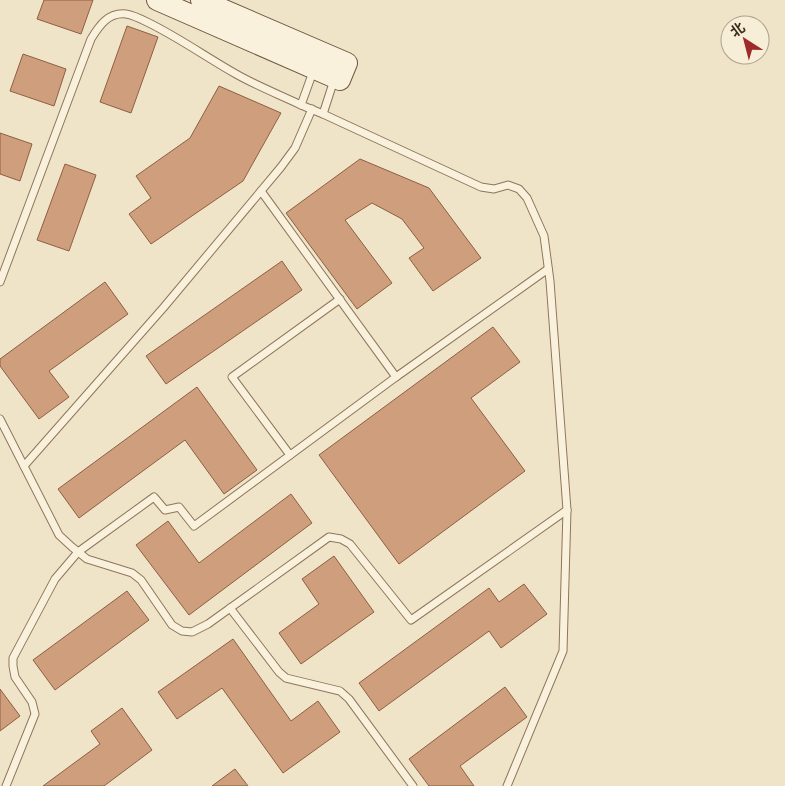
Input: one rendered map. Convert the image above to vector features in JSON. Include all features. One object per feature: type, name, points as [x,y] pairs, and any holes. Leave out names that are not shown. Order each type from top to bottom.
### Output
[{"type":"street","points":[[157,0],[340,80],[347,64],[201,0]]},
{"type":"lane","points":[[0,282],[91,39],[105,19],[115,15],[126,14],[140,19],[238,75],[481,187],[494,189],[508,185],[518,189],[527,198],[544,236],[567,510],[563,651],[507,786]]},
{"type":"lane","points":[[301,105],[314,69]]},
{"type":"lane","points":[[323,114],[335,78]]},
{"type":"lane","points":[[24,466],[164,307],[261,191],[295,148],[312,109]]},
{"type":"lane","points":[[261,191],[396,377]]},
{"type":"lane","points":[[6,786],[35,714],[32,702],[15,677],[12,666],[13,658],[55,579],[78,552],[154,497],[165,510],[180,507],[194,526],[396,377],[548,269]]},
{"type":"lane","points":[[290,455],[232,377],[340,299]]},
{"type":"lane","points":[[0,419],[59,535],[87,559],[132,573],[141,580],[172,626],[182,632],[192,632],[208,624],[329,537],[341,539],[350,544],[411,620],[567,510]]},
{"type":"lane","points":[[230,608],[279,672],[286,678],[340,691],[349,699],[413,786]]},
{"type":"building","points":[[44,0],[93,0],[81,34],[37,19]]},
{"type":"building","points":[[127,26],[158,37],[131,113],[100,102]]},
{"type":"building","points":[[23,54],[66,69],[54,106],[10,91]]},
{"type":"building","points":[[219,86],[281,113],[243,181],[151,244],[129,214],[151,198],[136,176],[190,138]]},
{"type":"building","points":[[0,133],[32,144],[20,181],[0,174]]},
{"type":"building","points":[[360,159],[429,188],[481,258],[433,291],[409,258],[424,248],[402,219],[372,203],[345,220],[392,283],[357,309],[286,213]]},
{"type":"building","points":[[65,164],[96,175],[69,251],[37,240]]},
{"type":"building","points":[[282,261],[302,290],[166,384],[146,356]]},
{"type":"building","points":[[105,282],[128,314],[49,371],[69,397],[39,419],[0,366],[0,359]]},
{"type":"building","points":[[493,327],[520,362],[471,398],[525,471],[399,564],[319,455]]},
{"type":"building","points":[[197,387],[257,470],[224,494],[185,440],[79,518],[58,489]]},
{"type":"building","points":[[291,494],[312,523],[189,615],[136,545],[168,521],[199,563]]},
{"type":"building","points":[[334,556],[374,612],[301,664],[279,633],[319,604],[302,579]]},
{"type":"building","points":[[524,584],[547,614],[501,648],[489,631],[379,711],[359,683],[489,588],[499,602]]},
{"type":"building","points":[[127,591],[149,620],[55,690],[33,660]]},
{"type":"building","points":[[233,639],[291,721],[318,701],[340,732],[283,773],[222,688],[177,719],[158,692]]},
{"type":"building","points":[[505,687],[527,717],[460,766],[474,786],[429,786],[409,759]]},
{"type":"building","points":[[0,689],[20,716],[0,731]]},
{"type":"building","points":[[122,708],[152,750],[104,786],[43,786],[100,744],[91,731]]},
{"type":"building","points":[[235,769],[248,786],[212,786]]}]
